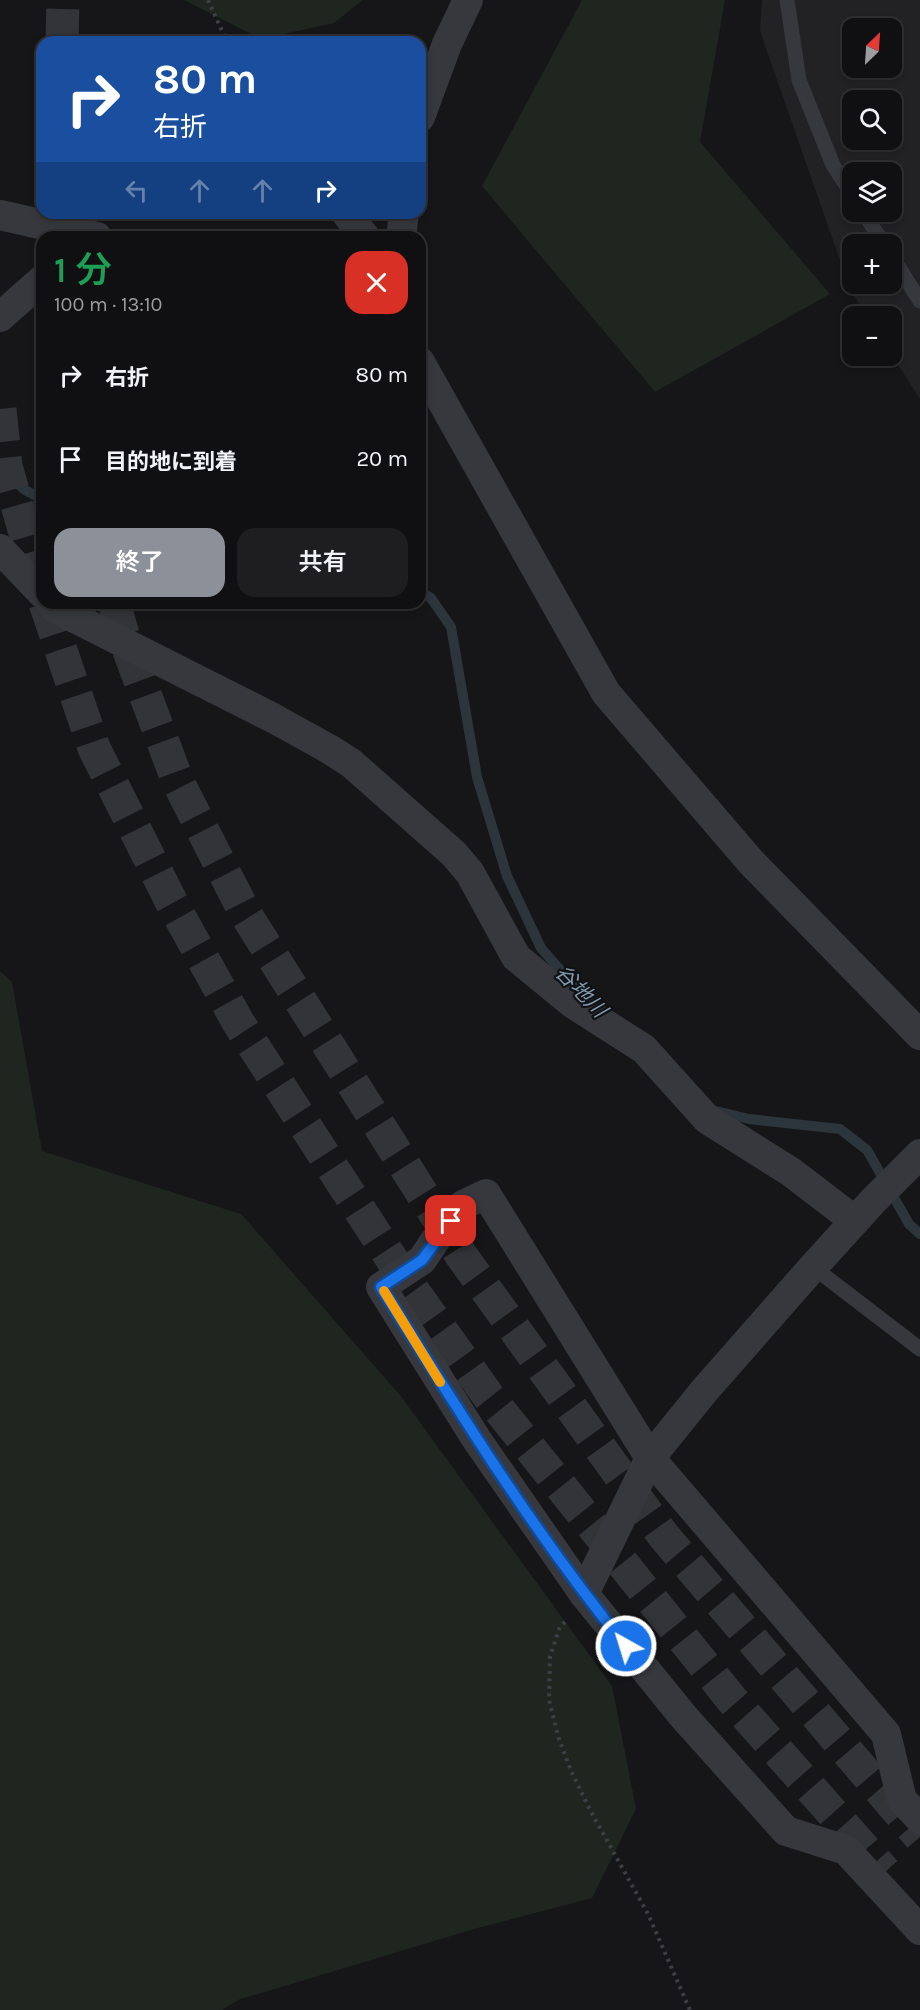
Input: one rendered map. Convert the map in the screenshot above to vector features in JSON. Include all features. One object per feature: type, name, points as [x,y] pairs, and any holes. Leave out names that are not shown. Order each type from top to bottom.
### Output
[{"type":"street","points":[[426,101],[447,44],[468,0]]},
{"type":"street","points":[[0,215],[71,231]]},
{"type":"street","points":[[351,219],[360,231]]},
{"type":"street","points":[[0,317],[36,285]]},
{"type":"street","points":[[426,373],[606,693],[751,862],[920,1035]]},
{"type":"street","points":[[0,549],[36,587]]},
{"type":"street","points":[[57,609],[273,718],[351,763],[460,861],[470,873],[516,957],[572,1003],[644,1049],[707,1119],[791,1172],[855,1221]]},
{"type":"street","points":[[584,1594],[650,1458],[704,1391],[813,1267],[920,1154]]},
{"type":"street","points":[[920,1819],[902,1800],[886,1734],[650,1458],[486,1194],[463,1205],[422,1260],[381,1287],[477,1440],[584,1594],[683,1716],[786,1831],[846,1850],[920,1930]]},
{"type":"lane","points":[[788,0],[799,80],[833,165],[842,179]]},
{"type":"lane","points":[[902,272],[920,301]]},
{"type":"lane","points":[[813,1267],[920,1349]]},
{"type":"path","points":[[208,0],[224,36]]},
{"type":"path","points":[[584,1594],[559,1629],[550,1657],[549,1700],[559,1739],[571,1771],[648,1914],[690,2010]]},
{"type":"shaded area","points":[[184,0],[363,0],[334,23],[275,36],[255,36]]},
{"type":"shaded area","points":[[582,0],[725,0],[700,142],[830,294],[655,392],[482,186]]},
{"type":"shaded area","points":[[762,0],[920,0],[920,399],[899,366],[902,366],[902,306],[861,306],[853,294],[902,294],[902,234],[842,234],[842,266],[760,31]]},
{"type":"shaded area","points":[[0,971],[12,982],[42,1151],[241,1214],[400,1395],[612,1686],[636,1809],[592,1898],[474,1929],[238,2000],[222,2010],[0,2010]]},
{"type":"waterway","name":"谷地川","points":[[0,467],[25,490],[36,496]]},
{"type":"waterway","name":"谷地川","points":[[426,595],[431,598],[451,627],[477,777],[507,876],[541,948],[577,989]]},
{"type":"waterway","name":"谷地川","points":[[716,1111],[749,1119],[840,1129],[867,1150],[909,1224],[920,1234]]},
{"type":"tunnel","points":[[62,36],[63,0]]},
{"type":"tunnel","points":[[0,409],[6,466],[36,572]]},
{"type":"tunnel","points":[[47,609],[94,748],[171,901],[238,1022],[402,1275],[489,1397],[733,1701],[885,1872]]},
{"type":"tunnel","points":[[116,609],[124,638],[178,782],[245,913],[461,1255],[663,1535],[920,1837]]},
{"type":"slow traffic","points":[[384,1291],[440,1382]]},
{"type":"route","points":[[451,1221],[422,1260],[381,1287],[477,1440],[584,1594],[626,1646]]}]
